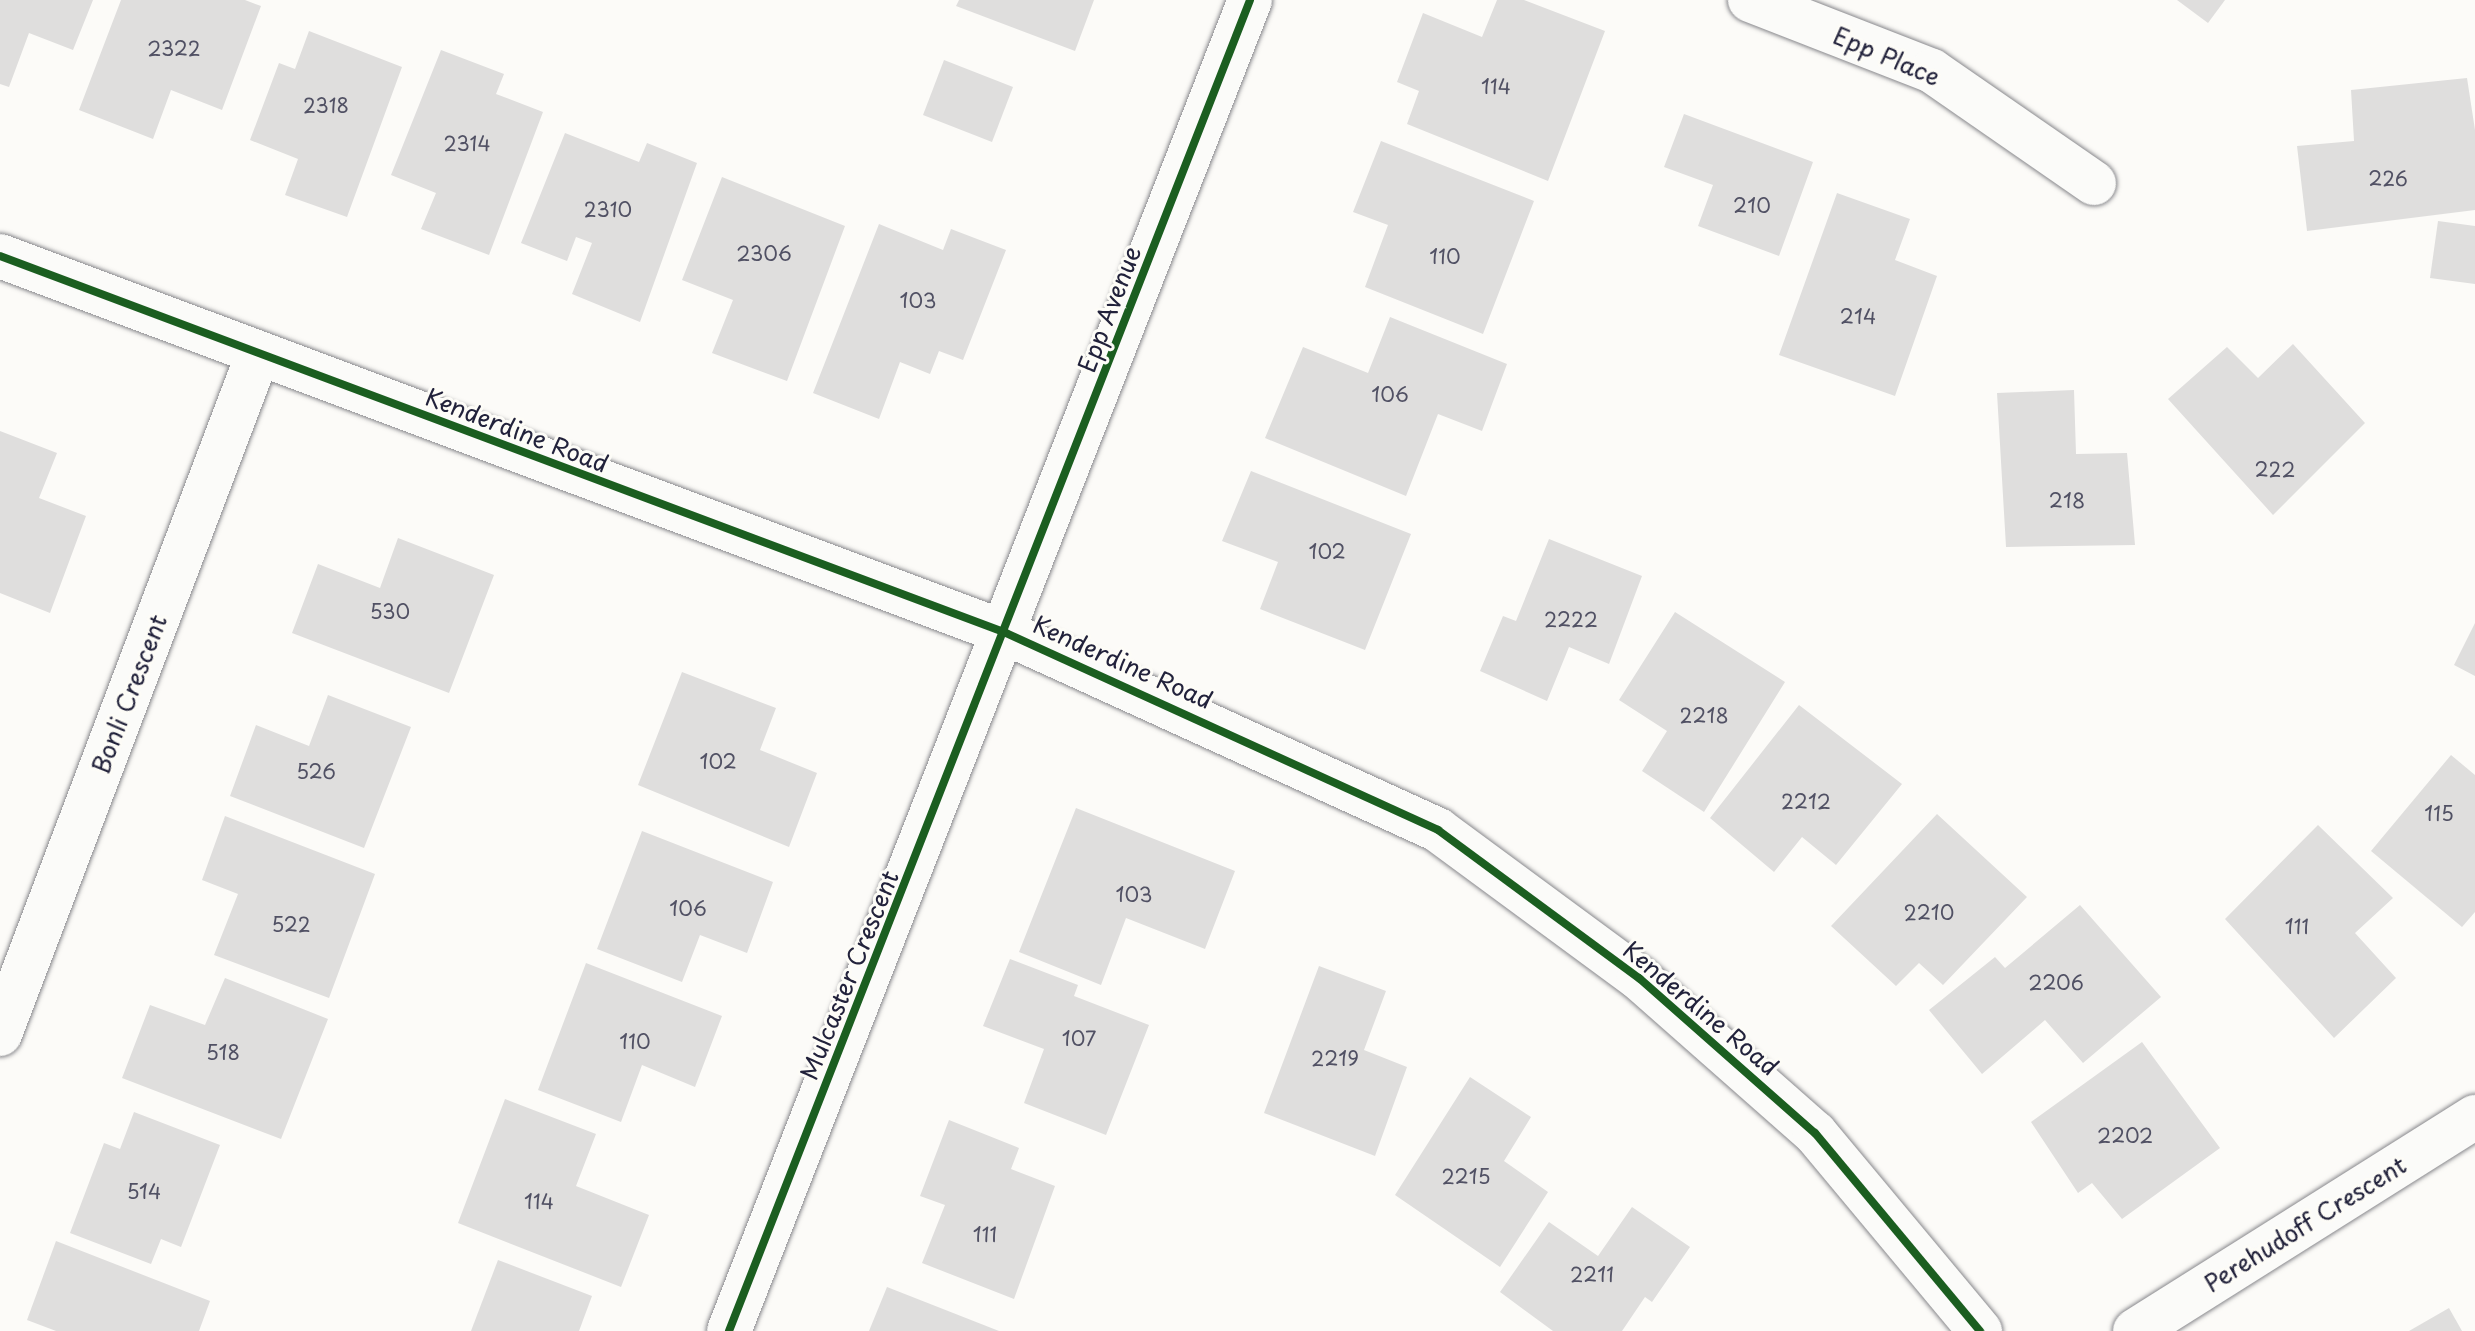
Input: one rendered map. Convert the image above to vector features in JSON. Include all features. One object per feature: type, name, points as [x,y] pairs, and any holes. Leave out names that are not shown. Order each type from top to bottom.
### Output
[{"type":"street","name":"Epp Avenue","points":[[1006,633],[1250,0]]},
{"type":"street","name":"Epp Place","points":[[1750,0],[1932,71],[2094,183]]},
{"type":"street","name":"Kenderdine Road","points":[[0,256],[1006,633],[1438,830],[1639,978],[1815,1133],[1980,1331]]},
{"type":"street","name":"Bonli Crescent","points":[[0,1034],[258,354]]},
{"type":"street","name":"Mulcaster Crescent","points":[[729,1331],[1006,633]]},
{"type":"street","name":"Perehudoff Crescent","points":[[2135,1331],[2475,1117]]},
{"type":"building","points":[[0,0],[93,0],[73,50],[29,33],[9,87],[0,84]]},
{"type":"building","points":[[121,0],[245,0],[261,6],[222,110],[171,90],[153,139],[79,110]]},
{"type":"building","points":[[959,0],[1094,0],[1075,51],[956,6]]},
{"type":"building","points":[[1497,0],[1524,0],[1605,31],[1548,181],[1407,124],[1419,91],[1397,82],[1423,13],[1482,37]]},
{"type":"building","points":[[2177,0],[2225,0],[2208,23]]},
{"type":"building","points":[[309,31],[402,67],[347,217],[285,195],[298,159],[250,140],[279,63],[295,69]]},
{"type":"building","points":[[441,50],[504,74],[496,94],[543,112],[489,255],[421,229],[436,193],[391,175]]},
{"type":"building","points":[[944,60],[1013,87],[992,142],[923,115]]},
{"type":"building","points":[[2467,78],[2475,130],[2475,210],[2307,231],[2297,146],[2354,141],[2351,90]]},
{"type":"building","points":[[1684,114],[1813,162],[1779,256],[1698,226],[1713,185],[1664,167]]},
{"type":"building","points":[[565,133],[639,162],[647,143],[697,163],[640,322],[572,294],[592,243],[576,237],[567,261],[521,243]]},
{"type":"building","points":[[1381,141],[1534,201],[1483,334],[1365,287],[1388,225],[1353,212]]},
{"type":"building","points":[[722,177],[845,226],[787,381],[712,353],[733,300],[682,280]]},
{"type":"building","points":[[1837,193],[1910,219],[1895,260],[1937,276],[1895,396],[1779,355]]},
{"type":"building","points":[[2438,221],[2475,226],[2475,284],[2430,278]]},
{"type":"building","points":[[879,224],[943,250],[951,229],[1006,250],[963,360],[939,351],[930,374],[900,362],[879,419],[813,393]]},
{"type":"building","points":[[1390,317],[1507,364],[1482,431],[1438,414],[1406,496],[1265,438],[1303,347],[1368,373]]},
{"type":"building","points":[[2293,344],[2365,423],[2273,515],[2168,399],[2227,347],[2258,378]]},
{"type":"building","points":[[2074,390],[2076,454],[2127,453],[2135,545],[2006,547],[1997,393]]},
{"type":"building","points":[[0,431],[57,453],[39,498],[86,516],[50,613],[0,593]]},
{"type":"building","points":[[1251,471],[1411,534],[1365,650],[1260,609],[1278,562],[1222,541]]},
{"type":"building","points":[[398,538],[494,575],[449,693],[292,633],[318,564],[380,588]]},
{"type":"building","points":[[1549,539],[1642,576],[1609,664],[1569,647],[1547,701],[1480,671],[1503,616],[1516,621]]},
{"type":"building","points":[[1675,612],[1785,682],[1704,812],[1642,771],[1667,731],[1619,700]]},
{"type":"building","points":[[2475,623],[2475,676],[2454,665]]},
{"type":"building","points":[[682,672],[776,708],[760,750],[817,773],[789,847],[638,785]]},
{"type":"building","points":[[328,695],[411,727],[364,848],[230,796],[256,725],[309,746]]},
{"type":"building","points":[[1799,705],[1902,784],[1836,865],[1802,837],[1774,872],[1710,818]]},
{"type":"building","points":[[2451,755],[2475,775],[2475,912],[2462,927],[2371,851]]},
{"type":"building","points":[[1076,808],[1235,871],[1205,949],[1126,918],[1101,985],[1019,952]]},
{"type":"building","points":[[1937,814],[2027,897],[1943,985],[1919,963],[1896,986],[1831,926]]},
{"type":"building","points":[[225,816],[375,874],[329,998],[214,955],[238,894],[202,880]]},
{"type":"building","points":[[2318,825],[2393,898],[2355,933],[2396,978],[2334,1038],[2225,919]]},
{"type":"building","points":[[642,831],[773,882],[747,953],[700,935],[682,982],[597,949]]},
{"type":"building","points":[[2080,905],[2161,997],[2083,1063],[2045,1020],[1982,1074],[1929,1010],[1995,957],[2005,968]]},
{"type":"building","points":[[1010,959],[1078,985],[1074,996],[1149,1025],[1106,1135],[1024,1103],[1044,1049],[983,1026]]},
{"type":"building","points":[[586,963],[722,1016],[695,1087],[642,1065],[621,1122],[538,1090]]},
{"type":"building","points":[[1319,966],[1386,991],[1364,1050],[1407,1067],[1375,1156],[1264,1113]]},
{"type":"building","points":[[225,978],[328,1019],[281,1139],[122,1078],[150,1005],[205,1025]]},
{"type":"building","points":[[2142,1042],[2220,1148],[2122,1219],[2092,1183],[2078,1193],[2031,1122]]},
{"type":"building","points":[[1470,1077],[1531,1117],[1504,1161],[1548,1192],[1500,1267],[1395,1195]]},
{"type":"building","points":[[505,1099],[596,1134],[576,1186],[649,1215],[621,1287],[458,1223]]},
{"type":"building","points":[[134,1112],[220,1145],[181,1247],[161,1239],[151,1264],[70,1233],[104,1143],[120,1149]]},
{"type":"building","points":[[949,1120],[1019,1148],[1011,1169],[1055,1186],[1014,1299],[922,1263],[945,1205],[920,1196]]},
{"type":"building","points":[[1632,1207],[1690,1247],[1652,1302],[1645,1297],[1622,1331],[1553,1331],[1500,1292],[1549,1222],[1598,1256]]},
{"type":"building","points":[[56,1241],[210,1301],[199,1331],[56,1331],[27,1320]]},
{"type":"building","points":[[498,1260],[592,1296],[579,1331],[471,1331]]},
{"type":"building","points":[[887,1287],[999,1331],[869,1331]]},
{"type":"building","points":[[2449,1308],[2462,1331],[2409,1331]]},
{"type":"cycle path","points":[[729,1331],[1250,0]]},
{"type":"cycle path","points":[[0,256],[1006,633],[1438,830],[1639,978],[1815,1133],[1980,1331]]}]
